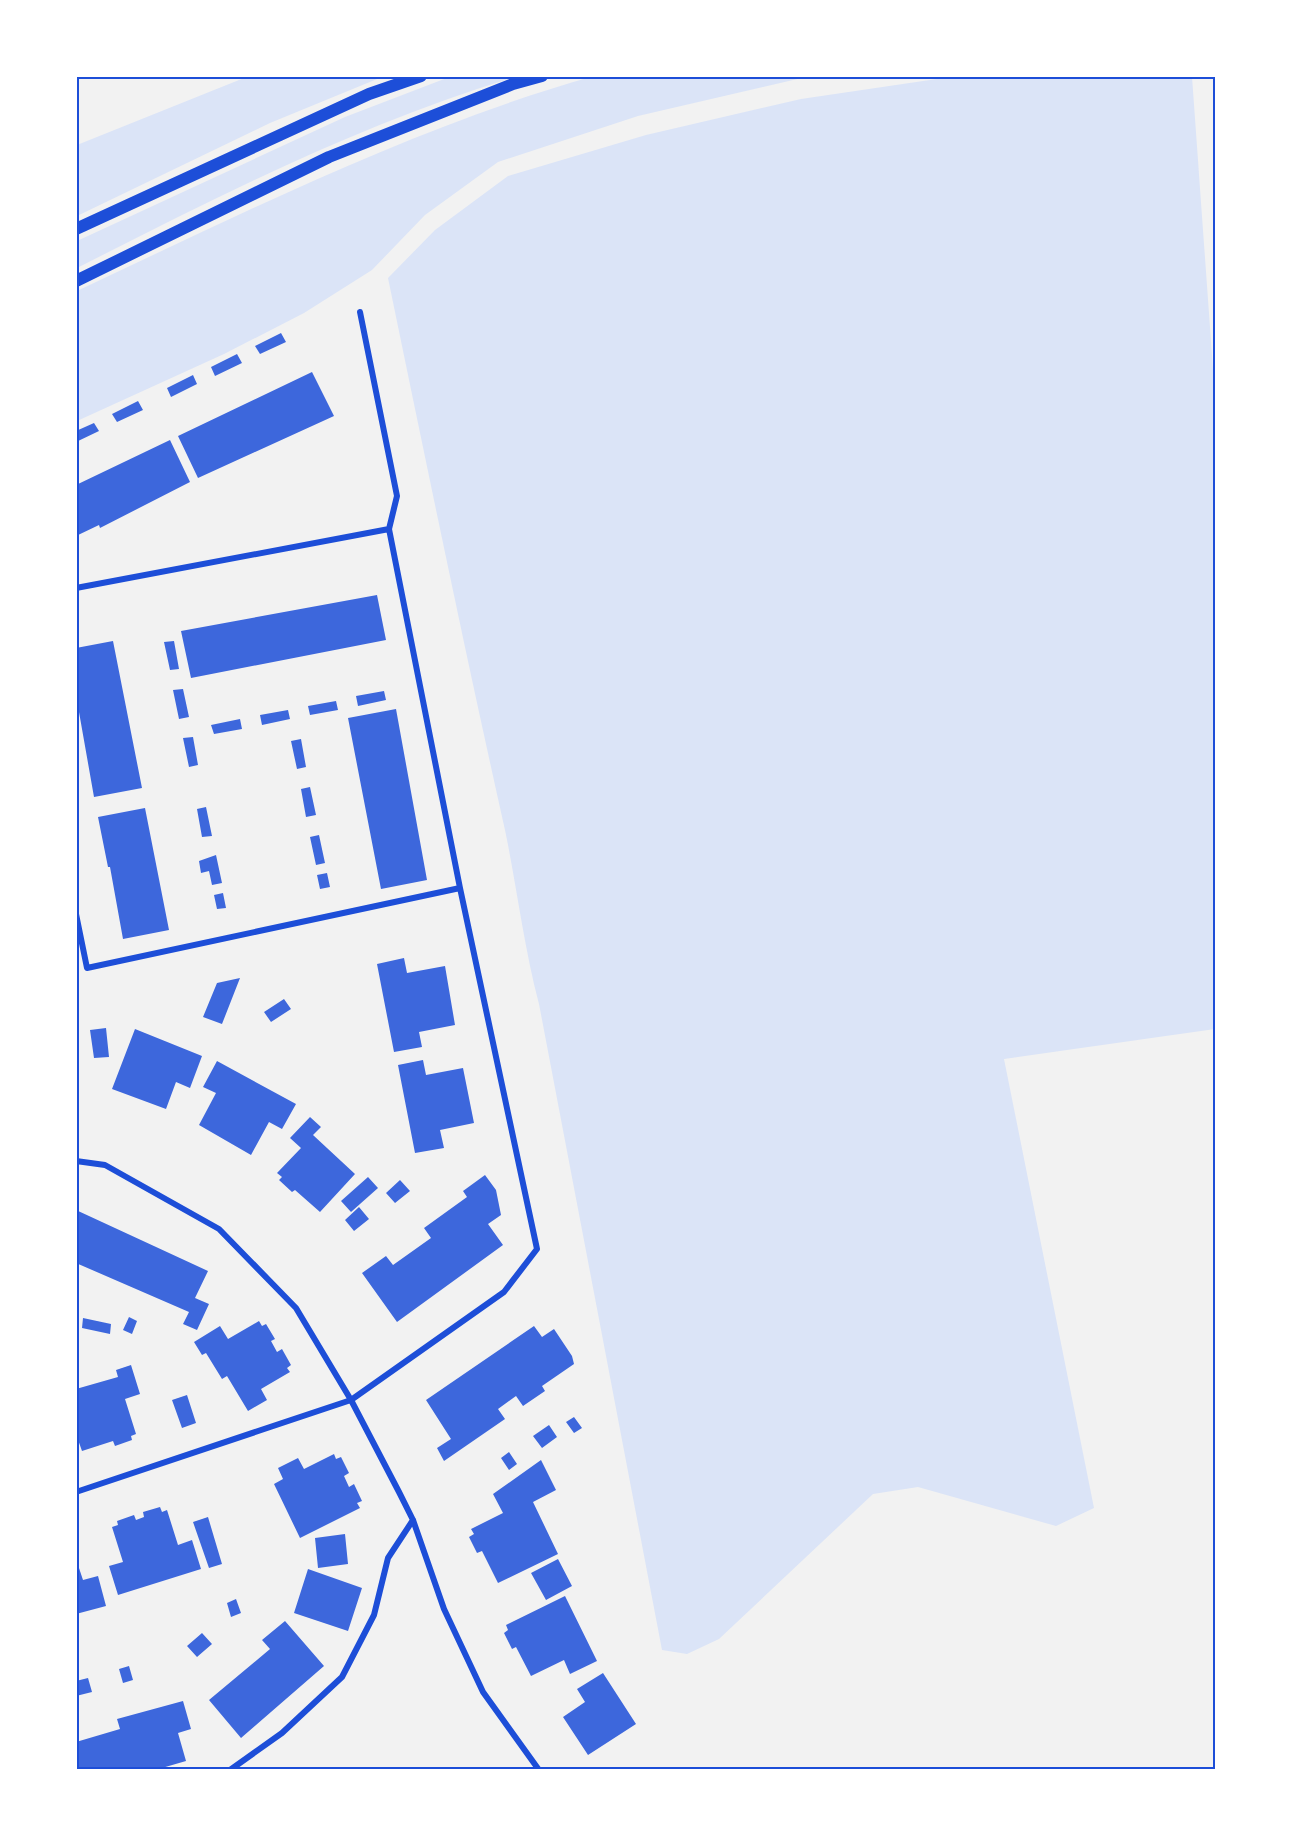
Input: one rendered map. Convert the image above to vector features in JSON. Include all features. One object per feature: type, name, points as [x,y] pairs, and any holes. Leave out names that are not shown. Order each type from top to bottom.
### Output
[{"type":"main road","points":[[76,229],[369,94],[421,76]]},
{"type":"main road","points":[[76,280],[329,157],[513,84],[542,76]]},
{"type":"street","points":[[76,1492],[351,1400],[504,1292],[537,1249],[460,888],[389,529],[398,496],[360,312]]},
{"type":"street","points":[[76,588],[389,529]]},
{"type":"street","points":[[76,914],[87,968],[460,888]]},
{"type":"street","points":[[76,1161],[105,1165],[219,1229],[296,1308],[351,1400],[413,1521],[444,1610],[483,1692],[539,1770]]},
{"type":"street","points":[[230,1770],[282,1732],[342,1677],[374,1615],[388,1558],[413,1521]]},
{"type":"shaded area","points":[[249,76],[382,77],[270,123],[77,216],[77,145]]},
{"type":"shaded area","points":[[452,76],[515,77],[458,95],[347,139],[238,188],[77,268],[77,241],[345,117]]},
{"type":"shaded area","points":[[594,76],[806,77],[638,116],[498,162],[425,215],[372,270],[304,313],[224,354],[77,421],[77,291],[331,173],[461,120]]},
{"type":"shaded area","points":[[957,76],[1192,77],[1216,411],[1215,1029],[1004,1059],[1094,1508],[1056,1526],[918,1487],[873,1494],[719,1639],[687,1654],[662,1650],[505,830],[388,278],[435,230],[508,176],[646,135],[801,99]]},
{"type":"building","points":[[281,333],[286,342],[260,354],[255,346]]},
{"type":"building","points":[[237,354],[242,363],[215,376],[211,367]]},
{"type":"building","points":[[312,372],[334,416],[198,478],[178,436]]},
{"type":"building","points":[[193,375],[197,384],[171,397],[167,388]]},
{"type":"building","points":[[138,401],[143,410],[117,422],[112,414]]},
{"type":"building","points":[[94,423],[99,431],[76,442],[76,431]]},
{"type":"building","points":[[170,440],[190,482],[100,528],[99,525],[76,536],[76,485]]},
{"type":"building","points":[[377,595],[386,640],[191,678],[181,631]]},
{"type":"building","points":[[113,641],[142,788],[94,797],[76,695],[76,648]]},
{"type":"building","points":[[174,641],[179,669],[170,670],[164,642]]},
{"type":"building","points":[[183,689],[189,717],[179,719],[173,690]]},
{"type":"building","points":[[384,691],[386,700],[358,706],[356,696]]},
{"type":"building","points":[[336,701],[338,710],[310,715],[308,706]]},
{"type":"building","points":[[396,709],[427,880],[381,889],[348,718]]},
{"type":"building","points":[[288,710],[290,719],[262,725],[260,715]]},
{"type":"building","points":[[240,719],[242,729],[214,734],[211,725]]},
{"type":"building","points":[[193,737],[198,765],[189,767],[183,738]]},
{"type":"building","points":[[301,739],[306,767],[297,769],[291,741]]},
{"type":"building","points":[[310,787],[316,815],[306,817],[301,789]]},
{"type":"building","points":[[206,807],[212,836],[202,837],[197,809]]},
{"type":"building","points":[[145,808],[169,930],[123,939],[98,817]]},
{"type":"building","points":[[319,835],[325,863],[316,865],[310,837]]},
{"type":"building","points":[[216,855],[222,883],[212,885],[209,871],[201,873],[199,861]]},
{"type":"building","points":[[327,873],[330,887],[320,889],[317,875]]},
{"type":"building","points":[[223,893],[226,908],[217,909],[214,895]]},
{"type":"building","points":[[404,958],[407,973],[445,966],[455,1025],[419,1032],[422,1047],[394,1052],[377,964]]},
{"type":"building","points":[[240,978],[222,1024],[203,1017],[217,983]]},
{"type":"building","points":[[284,999],[291,1009],[271,1022],[264,1012]]},
{"type":"building","points":[[106,1028],[109,1057],[94,1058],[90,1030]]},
{"type":"building","points":[[135,1029],[202,1056],[190,1088],[176,1082],[166,1109],[112,1089]]},
{"type":"building","points":[[423,1060],[426,1075],[463,1068],[474,1123],[440,1130],[444,1148],[415,1153],[398,1065]]},
{"type":"building","points":[[217,1061],[296,1104],[282,1129],[269,1122],[251,1155],[199,1125],[216,1093],[203,1087]]},
{"type":"building","points":[[310,1117],[321,1127],[313,1135],[355,1174],[320,1212],[295,1190],[292,1192],[279,1180],[282,1177],[277,1173],[301,1148],[290,1138]]},
{"type":"building","points":[[485,1175],[496,1190],[501,1215],[488,1224],[503,1245],[397,1322],[362,1273],[386,1256],[393,1265],[431,1238],[424,1228],[467,1197],[463,1191]]},
{"type":"building","points":[[368,1177],[378,1188],[351,1212],[341,1201]]},
{"type":"building","points":[[400,1180],[410,1191],[395,1203],[386,1193]]},
{"type":"building","points":[[359,1207],[369,1219],[354,1231],[345,1220]]},
{"type":"building","points":[[76,1210],[208,1271],[195,1298],[209,1304],[197,1330],[183,1324],[189,1312],[76,1263]]},
{"type":"building","points":[[129,1317],[137,1321],[132,1334],[123,1330]]},
{"type":"building","points":[[83,1318],[111,1324],[110,1334],[82,1328]]},
{"type":"building","points":[[259,1321],[262,1326],[266,1324],[275,1339],[271,1341],[277,1352],[282,1349],[291,1365],[287,1368],[290,1372],[261,1389],[267,1400],[248,1411],[227,1376],[222,1379],[206,1353],[202,1355],[194,1342],[220,1326],[228,1339]]},
{"type":"building","points":[[534,1326],[542,1337],[554,1329],[572,1356],[574,1364],[542,1386],[545,1391],[523,1406],[516,1396],[498,1409],[505,1419],[444,1461],[437,1448],[451,1439],[426,1400]]},
{"type":"building","points":[[131,1365],[140,1394],[125,1399],[136,1434],[131,1436],[132,1440],[115,1446],[113,1441],[82,1451],[76,1434],[76,1389],[118,1377],[116,1370]]},
{"type":"building","points":[[187,1395],[196,1423],[182,1428],[172,1400]]},
{"type":"building","points":[[574,1417],[582,1428],[574,1433],[566,1422]]},
{"type":"building","points":[[549,1425],[557,1437],[542,1448],[533,1436]]},
{"type":"building","points":[[509,1452],[517,1464],[509,1470],[501,1458]]},
{"type":"building","points":[[334,1454],[336,1459],[341,1457],[349,1473],[344,1476],[349,1487],[354,1484],[362,1501],[357,1503],[360,1508],[300,1538],[274,1484],[283,1479],[278,1468],[298,1458],[304,1469]]},
{"type":"building","points":[[541,1460],[556,1490],[533,1502],[558,1554],[498,1583],[482,1551],[477,1553],[469,1537],[474,1534],[471,1529],[503,1513],[493,1494]]},
{"type":"building","points":[[160,1507],[162,1512],[167,1510],[178,1545],[192,1540],[201,1569],[118,1595],[109,1566],[123,1562],[112,1527],[118,1525],[117,1521],[134,1515],[136,1520],[144,1517],[143,1512]]},
{"type":"building","points":[[208,1517],[222,1564],[209,1568],[193,1522]]},
{"type":"building","points":[[345,1534],[348,1564],[318,1568],[315,1538]]},
{"type":"building","points":[[76,1559],[83,1580],[98,1576],[106,1606],[76,1614]]},
{"type":"building","points":[[558,1559],[572,1586],[546,1600],[531,1573]]},
{"type":"building","points":[[308,1569],[362,1588],[348,1631],[294,1613]]},
{"type":"building","points":[[565,1596],[597,1661],[570,1674],[564,1660],[531,1676],[516,1647],[512,1649],[504,1633],[508,1630],[506,1625]]},
{"type":"building","points":[[236,1599],[241,1613],[231,1617],[227,1603]]},
{"type":"building","points":[[285,1621],[324,1666],[241,1738],[209,1700],[270,1649],[262,1640]]},
{"type":"building","points":[[202,1633],[212,1644],[197,1657],[187,1646]]},
{"type":"building","points":[[129,1666],[133,1680],[123,1683],[119,1669]]},
{"type":"building","points":[[603,1673],[636,1724],[588,1755],[563,1717],[585,1702],[577,1689]]},
{"type":"building","points":[[88,1678],[92,1692],[76,1696],[76,1681]]},
{"type":"building","points":[[183,1701],[191,1729],[178,1733],[186,1761],[155,1770],[76,1770],[76,1742],[120,1729],[117,1719]]}]
